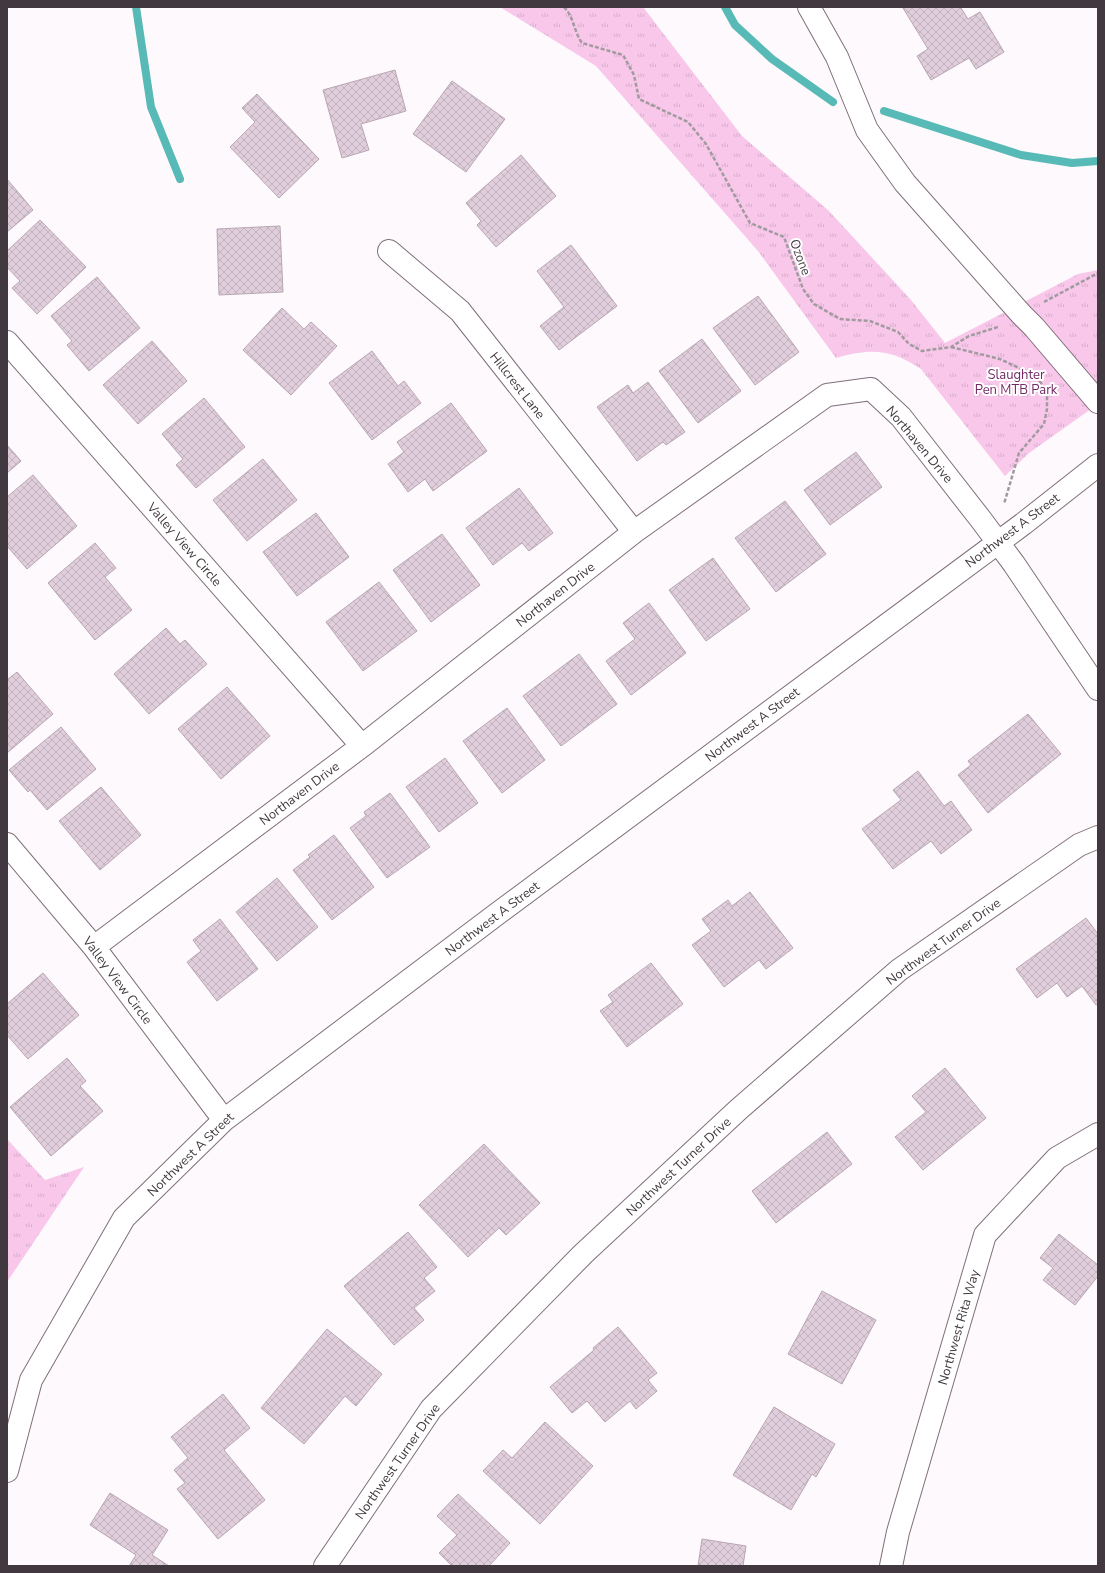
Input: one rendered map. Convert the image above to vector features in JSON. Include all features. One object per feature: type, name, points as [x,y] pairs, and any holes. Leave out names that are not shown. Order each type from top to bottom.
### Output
[{"type":"street","points":[[809,7],[837,57],[867,130],[905,183],[1034,327],[1098,402]]},
{"type":"street","name":"Hillcrest Lane","points":[[389,251],[460,311],[634,532]]},
{"type":"street","name":"Valley View Circle","points":[[7,342],[362,746]]},
{"type":"street","name":"Northaven Drive","points":[[94,947],[362,746],[634,532],[827,395],[872,389],[900,417],[997,542]]},
{"type":"street","name":"Northwest A Street","points":[[7,1471],[31,1380],[124,1218],[224,1120],[1098,465]]},
{"type":"street","points":[[997,542],[1014,564],[1098,689]]},
{"type":"street","name":"Northwest Turner Drive","points":[[325,1566],[431,1409],[583,1254],[739,1110],[899,970],[1079,844],[1098,837]]},
{"type":"street","name":"Valley View Circle","points":[[7,844],[94,947],[224,1120]]},
{"type":"street","name":"Northwest Rita Way","points":[[891,1566],[898,1532],[985,1235],[1057,1158],[1098,1134]]},
{"type":"path","name":"Ozone","points":[[564,7],[570,14],[578,37],[582,43],[623,56],[634,75],[639,99],[688,122],[706,144],[750,223],[784,237],[803,289],[814,304],[840,319],[870,321],[898,332],[909,344],[922,351],[951,347],[969,336],[1009,323],[1021,314],[1098,274]]},
{"type":"path","points":[[951,347],[1000,359],[1034,374],[1047,390],[1047,409],[1044,424],[1019,453],[1004,504]]},
{"type":"green space","name":"Slaughter Pen MTB Park","points":[[500,7],[643,7],[742,136],[829,211],[911,300],[945,343],[1078,274],[1098,270],[1098,404],[1029,453],[1005,476],[921,369],[900,357],[880,352],[860,353],[836,358],[758,251],[596,66]]},
{"type":"green space","points":[[7,1139],[45,1180],[84,1167],[7,1282]]},
{"type":"building","points":[[963,7],[961,8],[968,19],[980,12],[1004,52],[976,69],[969,58],[931,80],[917,56],[928,49],[903,8]]},
{"type":"building","points":[[395,70],[406,111],[361,124],[369,150],[342,158],[323,90]]},
{"type":"building","points":[[452,81],[505,119],[466,172],[413,134]]},
{"type":"building","points":[[257,94],[319,159],[279,198],[230,147],[255,122],[242,108]]},
{"type":"building","points":[[521,155],[556,196],[496,247],[477,225],[481,221],[466,203]]},
{"type":"building","points":[[7,179],[33,210],[7,232]]},
{"type":"building","points":[[40,220],[86,267],[37,314],[12,288],[20,281],[7,267],[7,251]]},
{"type":"building","points":[[280,226],[283,292],[219,295],[217,229]]},
{"type":"building","points":[[571,245],[617,306],[559,350],[540,326],[564,307],[537,271]]},
{"type":"building","points":[[97,277],[140,328],[89,371],[67,345],[72,341],[51,316]]},
{"type":"building","points":[[758,296],[799,352],[755,385],[713,328]]},
{"type":"building","points":[[282,308],[304,329],[311,322],[337,346],[291,395],[243,350]]},
{"type":"building","points":[[702,339],[741,391],[698,423],[659,371]]},
{"type":"building","points":[[152,341],[187,381],[138,424],[103,385]]},
{"type":"building","points":[[372,351],[398,386],[404,381],[421,403],[372,440],[329,383]]},
{"type":"building","points":[[648,382],[685,432],[666,445],[663,442],[637,461],[597,407],[628,385],[633,393]]},
{"type":"building","points":[[204,398],[245,447],[196,488],[176,465],[183,459],[162,434]]},
{"type":"building","points":[[451,403],[487,451],[433,491],[425,479],[408,492],[388,464],[404,452],[397,442]]},
{"type":"building","points":[[7,445],[21,461],[7,473]]},
{"type":"building","points":[[856,452],[882,487],[830,525],[804,490]]},
{"type":"building","points":[[263,459],[297,500],[247,541],[213,500]]},
{"type":"building","points":[[33,475],[77,526],[27,569],[7,546],[7,497]]},
{"type":"building","points":[[519,488],[553,533],[529,551],[522,543],[493,565],[466,528]]},
{"type":"building","points":[[785,501],[826,554],[776,592],[735,538]]},
{"type":"building","points":[[316,513],[349,557],[297,596],[263,552]]},
{"type":"building","points":[[442,534],[480,585],[431,622],[393,570]]},
{"type":"building","points":[[95,543],[116,568],[105,577],[132,610],[95,640],[48,583]]},
{"type":"building","points":[[713,558],[750,609],[706,641],[669,590]]},
{"type":"building","points":[[379,582],[417,631],[363,671],[326,622]]},
{"type":"building","points":[[649,603],[686,653],[631,695],[606,661],[635,639],[623,623]]},
{"type":"building","points":[[166,628],[180,644],[185,640],[207,664],[149,714],[114,674]]},
{"type":"building","points":[[579,654],[617,704],[561,746],[523,696]]},
{"type":"building","points":[[17,672],[53,714],[7,753],[7,680]]},
{"type":"building","points":[[227,687],[270,736],[221,779],[178,729]]},
{"type":"building","points":[[507,708],[545,760],[502,793],[463,741]]},
{"type":"building","points":[[1028,714],[1061,754],[988,813],[958,775],[971,765],[968,761]]},
{"type":"building","points":[[61,727],[96,769],[47,810],[30,790],[28,792],[9,770]]},
{"type":"building","points":[[445,758],[478,803],[439,832],[406,787]]},
{"type":"building","points":[[918,771],[944,806],[951,801],[972,830],[941,854],[931,841],[893,869],[862,829],[901,800],[893,790]]},
{"type":"building","points":[[101,787],[141,835],[100,870],[59,821]]},
{"type":"building","points":[[390,793],[430,847],[387,878],[350,828],[366,816],[364,812]]},
{"type":"building","points":[[334,835],[374,887],[332,920],[293,870],[310,857],[308,855]]},
{"type":"building","points":[[277,878],[318,927],[277,961],[236,912]]},
{"type":"building","points":[[750,892],[793,948],[766,969],[759,960],[724,987],[692,945],[711,931],[702,919],[728,900],[732,906]]},
{"type":"building","points":[[1086,918],[1098,934],[1098,1004],[1096,1005],[1082,986],[1067,997],[1057,983],[1037,998],[1016,969]]},
{"type":"building","points":[[220,919],[258,969],[217,1001],[187,962],[201,951],[193,940]]},
{"type":"building","points":[[651,963],[683,1004],[627,1047],[600,1011],[613,1002],[608,995]]},
{"type":"building","points":[[43,973],[79,1015],[28,1059],[7,1035],[7,1004]]},
{"type":"building","points":[[67,1058],[86,1081],[80,1086],[103,1111],[51,1156],[10,1107]]},
{"type":"building","points":[[945,1068],[986,1118],[923,1170],[895,1137],[926,1112],[912,1096]]},
{"type":"building","points":[[827,1132],[852,1164],[776,1223],[752,1191]]},
{"type":"building","points":[[484,1144],[540,1203],[506,1235],[499,1228],[468,1257],[419,1205]]},
{"type":"building","points":[[408,1232],[437,1267],[424,1278],[435,1291],[414,1308],[424,1320],[394,1345],[344,1286]]},
{"type":"building","points":[[1059,1234],[1098,1265],[1098,1276],[1075,1305],[1043,1280],[1053,1268],[1040,1258]]},
{"type":"building","points":[[822,1291],[876,1320],[842,1384],[788,1354]]},
{"type":"building","points":[[618,1327],[657,1373],[648,1380],[657,1391],[636,1409],[630,1401],[605,1422],[587,1401],[572,1413],[550,1387],[594,1350],[593,1348]]},
{"type":"building","points":[[327,1329],[382,1374],[356,1406],[345,1396],[304,1444],[261,1408]]},
{"type":"building","points":[[223,1394],[250,1428],[224,1450],[265,1500],[218,1539],[177,1489],[185,1483],[174,1470],[188,1458],[171,1437]]},
{"type":"building","points":[[774,1407],[835,1444],[816,1477],[812,1474],[791,1510],[733,1475]]},
{"type":"building","points":[[545,1422],[593,1466],[540,1524],[483,1471],[503,1450],[512,1458]]},
{"type":"building","points":[[110,1493],[168,1530],[152,1555],[169,1566],[129,1566],[136,1555],[90,1525]]},
{"type":"building","points":[[458,1494],[510,1543],[489,1566],[452,1566],[439,1553],[457,1535],[437,1516]]},
{"type":"building","points":[[702,1539],[746,1546],[743,1566],[698,1566]]},
{"type":"waterway","points":[[136,7],[151,107],[180,179]]},
{"type":"waterway","points":[[725,7],[735,25],[772,59],[833,102]]},
{"type":"waterway","points":[[884,111],[1021,155],[1072,163],[1098,161]]}]
